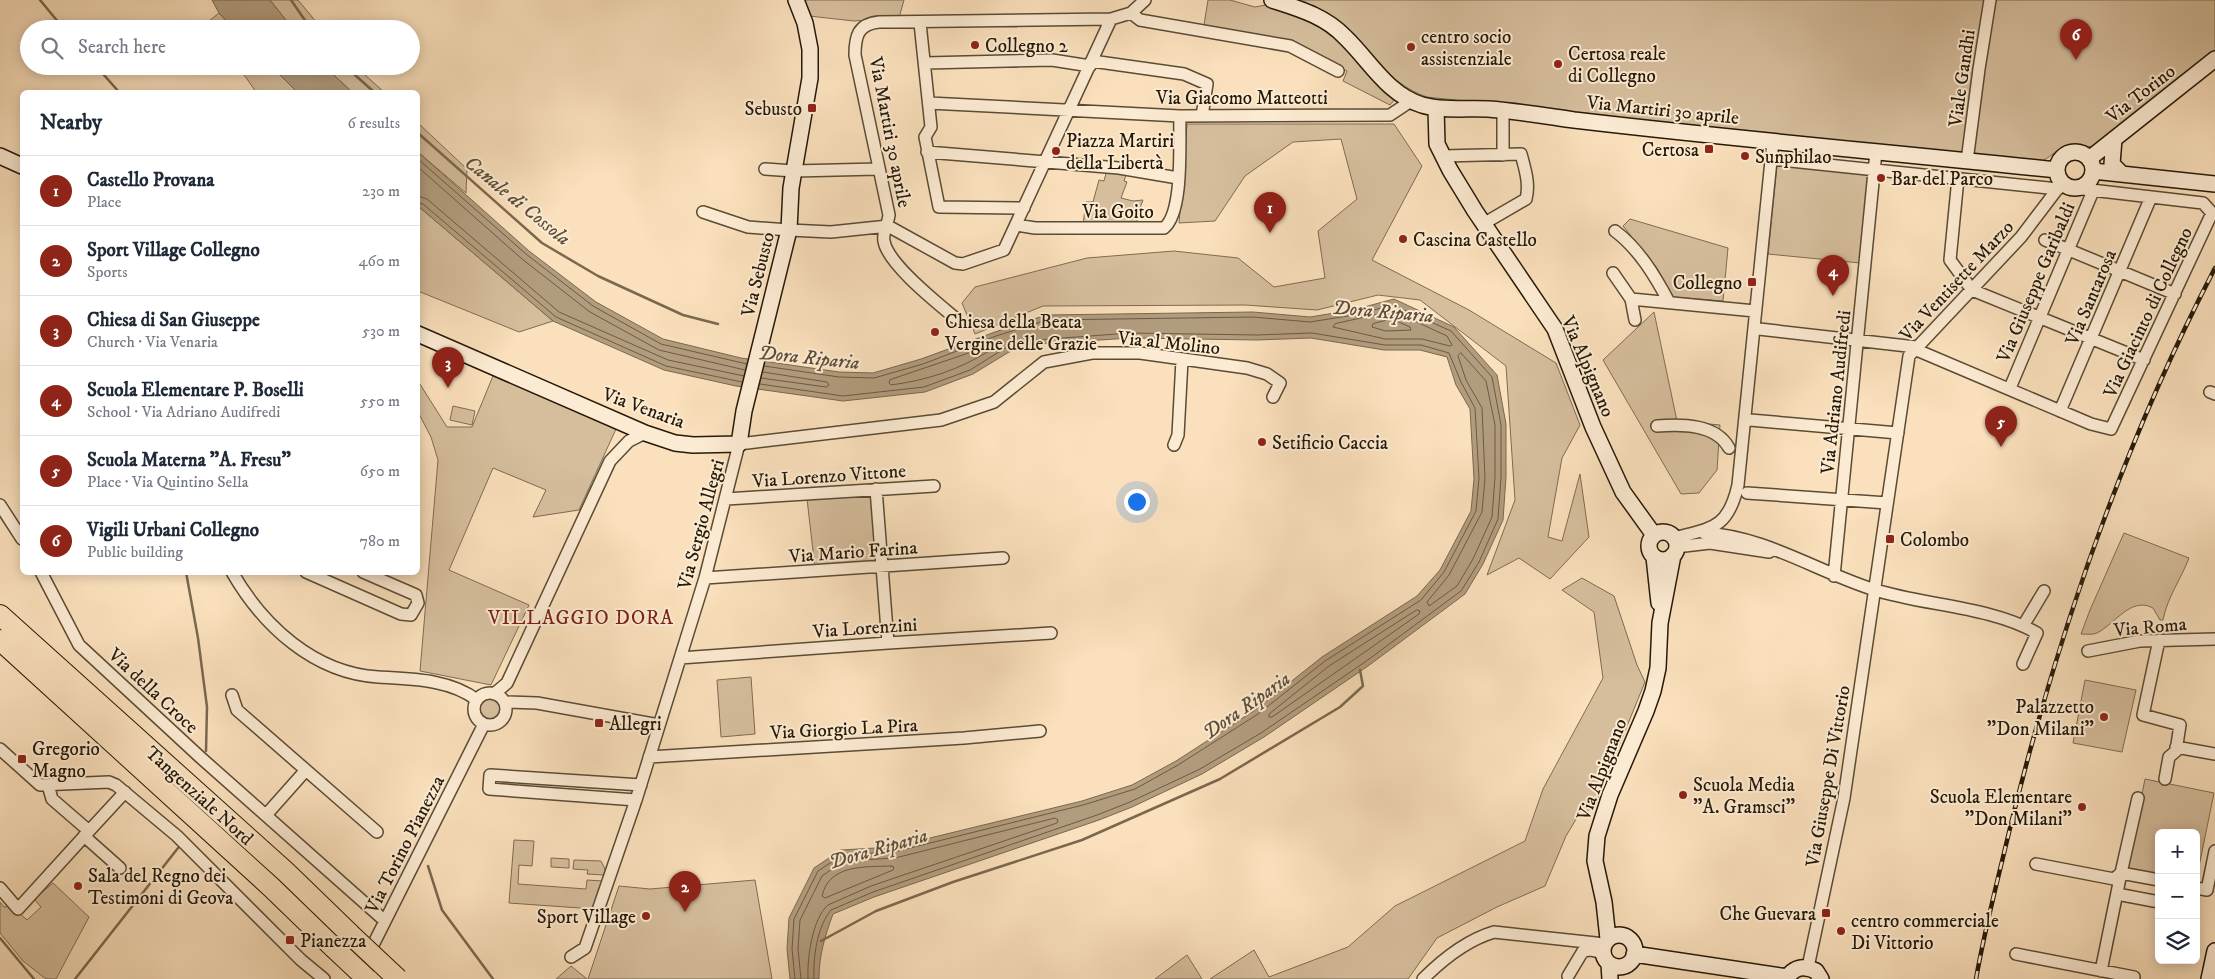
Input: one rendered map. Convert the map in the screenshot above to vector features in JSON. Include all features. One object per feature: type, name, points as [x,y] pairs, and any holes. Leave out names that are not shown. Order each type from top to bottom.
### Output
[{"type":"highway","name":"Tangenziale Nord","points":[[0,615],[278,866],[398,979]]},
{"type":"highway","name":"Tangenziale Nord","points":[[0,640],[271,887],[367,979]]},
{"type":"street","name":"Via Sebusto","points":[[739,444],[744,411],[790,230],[790,188],[810,78],[810,49],[805,23],[796,0]]},
{"type":"street","points":[[1145,0],[1131,13],[1140,20],[1290,46],[1338,71]]},
{"type":"street","name":"Via Martiri 30 aprile","points":[[1272,0],[1309,12],[1328,22],[1346,37],[1391,87],[1411,101],[1436,108],[1503,111],[1967,161],[2062,182]]},
{"type":"street","name":"Viale Gandhi","points":[[1967,161],[1990,0]]},
{"type":"street","name":"Via Martiri 30 aprile","points":[[954,317],[913,281],[886,252],[883,238],[888,226],[889,215],[858,71],[855,42],[861,29],[868,23],[1111,19],[1131,13]]},
{"type":"street","points":[[703,212],[748,227],[831,232],[888,226],[955,263],[963,264],[1004,250],[1111,19]]},
{"type":"street","points":[[920,23],[931,128],[926,137],[927,152],[939,206],[1024,208]]},
{"type":"street","name":"Via Torino","points":[[2091,165],[2114,139],[2215,59]]},
{"type":"street","points":[[925,63],[1052,60],[1184,74],[1207,84],[1202,116]]},
{"type":"street","name":"Via Giacomo Matteotti","points":[[929,103],[1202,116],[1390,115],[1411,101]]},
{"type":"street","name":"Via Alpignano","points":[[1436,108],[1437,144],[1443,156],[1484,224],[1555,329],[1593,427],[1623,492],[1654,535]]},
{"type":"street","points":[[1503,111],[1503,155]]},
{"type":"street","name":"Via Goito","points":[[1016,225],[1035,228],[1164,228],[1172,216],[1177,194],[1180,116]]},
{"type":"street","points":[[2114,139],[2112,164],[2122,174]]},
{"type":"street","points":[[1674,547],[1663,532],[1654,535],[1649,547],[1654,557],[1663,560],[1674,547],[1695,532],[1710,529],[1719,524],[1734,499],[1738,485],[1772,141]]},
{"type":"street","points":[[927,152],[1120,168],[1178,178]]},
{"type":"street","name":"Via Adriano Audifredi","points":[[1834,576],[1876,152]]},
{"type":"street","points":[[2062,182],[2060,159],[2071,152],[2084,154],[2091,165],[2122,174],[2215,184]]},
{"type":"street","points":[[1443,156],[1521,154],[1526,172],[1528,193],[1526,199],[1484,224]]},
{"type":"street","points":[[0,156],[20,165]]},
{"type":"street","points":[[1771,159],[1958,178],[2086,183],[2091,165]]},
{"type":"street","points":[[765,169],[794,171],[878,169]]},
{"type":"street","points":[[1958,178],[1950,260],[1972,290],[2144,360]]},
{"type":"street","points":[[2062,182],[2094,191],[2151,197]]},
{"type":"street","name":"Via Ventisette Marzo","points":[[1874,590],[1908,359],[1916,346],[2021,237],[2062,182]]},
{"type":"street","name":"Via Giuseppe Garibaldi","points":[[2010,388],[2094,191]]},
{"type":"street","name":"Via Giacinto di Collegno","points":[[2060,410],[2091,424],[2111,429],[2211,217],[2211,210],[2203,203],[2151,197]]},
{"type":"street","name":"Via Santarosa","points":[[2060,410],[2151,197]]},
{"type":"street","points":[[1615,231],[1629,241],[1655,277],[1669,302]]},
{"type":"street","points":[[2045,240],[2175,294]]},
{"type":"street","points":[[1613,273],[1631,299],[1635,320]]},
{"type":"street","points":[[1631,299],[1755,311]]},
{"type":"street","points":[[1759,329],[1916,346],[1919,351],[2060,410]]},
{"type":"street","name":"Via Venaria","points":[[420,335],[645,433],[675,443],[693,445],[739,444],[872,428]]},
{"type":"street","name":"Via al Molino","points":[[872,428],[941,420],[994,402],[1044,362],[1092,354],[1140,354],[1247,368],[1267,374],[1280,383],[1273,397]]},
{"type":"street","points":[[1174,445],[1178,435],[1182,360]]},
{"type":"street","points":[[1750,420],[1898,433]]},
{"type":"street","points":[[1657,426],[1687,426],[1708,429],[1724,438],[1729,448]]},
{"type":"street","points":[[494,694],[507,683],[610,461],[629,441],[645,433]]},
{"type":"street","name":"Via Sergio Allegri","points":[[571,957],[585,948],[641,785],[705,578],[739,444]]},
{"type":"street","name":"Via Lorenzo Vittone","points":[[726,500],[934,486]]},
{"type":"street","points":[[876,489],[888,643]]},
{"type":"street","points":[[1747,492],[1887,504]]},
{"type":"street","points":[[0,505],[20,532]]},
{"type":"street","points":[[1695,532],[1737,536],[1771,547],[1834,576],[1874,590],[2015,622],[2037,633],[2023,664]]},
{"type":"street","points":[[1674,547],[1710,543],[1785,555]]},
{"type":"street","name":"Via Alpignano","points":[[1660,623],[1674,547]]},
{"type":"street","name":"Via Alpignano","points":[[1627,966],[1631,942],[1609,952],[1604,902],[1597,873],[1597,836],[1610,794],[1653,691],[1658,668],[1660,623],[1654,557]]},
{"type":"street","name":"Via Mario Farina","points":[[705,578],[1003,558]]},
{"type":"street","name":"Via della Croce","points":[[43,575],[79,645],[385,921]]},
{"type":"street","points":[[234,575],[262,614],[285,639],[305,653],[328,664],[360,675],[414,679],[468,692],[477,700]]},
{"type":"street","points":[[313,575],[401,614],[411,615],[418,603],[416,595],[370,575]]},
{"type":"street","name":"Via Giuseppe Di Vittorio","points":[[1808,967],[1844,798],[1874,590]]},
{"type":"street","points":[[2023,626],[2044,591]]},
{"type":"street","name":"Via Lorenzini","points":[[680,658],[1051,633]]},
{"type":"street","name":"Via Roma","points":[[2088,651],[2140,641],[2215,639]]},
{"type":"street","points":[[2159,640],[2143,715],[2180,725],[2176,751],[2170,757],[2165,779]]},
{"type":"street","points":[[487,693],[494,694],[505,707],[503,719],[498,724],[484,724],[478,720],[474,706],[477,700],[487,693]]},
{"type":"street","points":[[232,695],[237,710],[378,832]]},
{"type":"street","points":[[505,707],[525,703],[659,725]]},
{"type":"street","name":"Via Torino Pianezza","points":[[357,979],[484,724]]},
{"type":"street","name":"Via Giorgio La Pira","points":[[649,757],[964,738],[1040,730]]},
{"type":"street","points":[[2176,747],[2215,754]]},
{"type":"street","points":[[0,749],[36,783],[48,785],[108,782],[126,792],[177,836],[301,960],[324,979]]},
{"type":"street","points":[[266,815],[306,770]]},
{"type":"street","points":[[636,800],[489,788],[490,775],[641,785]]},
{"type":"street","points":[[48,785],[52,800],[120,868]]},
{"type":"street","points":[[0,888],[18,909],[126,792]]},
{"type":"street","points":[[2101,971],[2138,798]]},
{"type":"street","points":[[2200,889],[2207,890],[2215,850]]},
{"type":"street","points":[[2036,864],[2114,879],[2121,872]]},
{"type":"street","points":[[2121,872],[2155,879]]},
{"type":"street","points":[[2117,894],[2155,901]]},
{"type":"street","points":[[1423,979],[1466,944],[1480,936],[1494,932],[1577,940],[1609,952],[1618,967],[1627,966],[1786,978],[1794,970],[1808,967],[1816,971],[1821,979]]},
{"type":"street","points":[[1568,978],[1577,940]]},
{"type":"street","points":[[1568,978],[1584,951],[1609,952]]},
{"type":"street","points":[[2209,979],[2215,951]]},
{"type":"street","points":[[2016,954],[2134,977]]},
{"type":"shaded area","points":[[270,0],[298,0],[315,20],[286,20]]},
{"type":"shaded area","points":[[803,0],[904,0],[899,18],[854,21],[809,16]]},
{"type":"shaded area","points":[[1208,0],[1230,0],[1255,7],[1271,4],[1324,27],[1344,43],[1395,99],[1390,105],[1343,81],[1347,71],[1297,44],[1204,25]]},
{"type":"shaded area","points":[[1295,0],[2215,0],[2215,51],[2095,147],[2070,145],[2063,147],[2039,162],[1427,97],[1412,91],[1399,82],[1345,28],[1329,15],[1315,7]]},
{"type":"shaded area","points":[[219,13],[226,20],[210,20]]},
{"type":"shaded area","points":[[244,75],[280,75],[295,90],[255,90]]},
{"type":"shaded area","points":[[334,75],[365,75],[382,90],[350,90]]},
{"type":"shaded area","points":[[1187,124],[1394,124],[1422,166],[1372,260],[1469,310],[1556,363],[1580,425],[1562,458],[1548,537],[1562,541],[1580,474],[1589,537],[1550,579],[1519,558],[1487,575],[1515,500],[1506,366],[1420,300],[1378,295],[1317,310],[1245,305],[1043,306],[975,334],[962,303],[975,287],[1087,258],[1174,251],[1238,258],[1274,287],[1325,278],[1318,231],[1357,199],[1341,139],[1293,142],[1245,176],[1215,221],[1179,223]]},
{"type":"shaded area","points":[[420,125],[467,169],[466,193],[420,154]]},
{"type":"shaded area","points":[[1777,164],[1869,173],[1860,263],[1768,254]]},
{"type":"shaded area","points":[[1107,170],[1127,172],[1124,181],[1127,182],[1121,198],[1133,201],[1143,200],[1137,216],[1137,226],[1083,224],[1086,202],[1093,202],[1099,180],[1104,181]]},
{"type":"shaded area","points":[[420,208],[553,321],[519,332],[420,292]]},
{"type":"shaded area","points":[[1630,219],[1728,248],[1723,301],[1673,297],[1657,268],[1623,226]]},
{"type":"shaded area","points":[[1654,312],[1677,421],[1720,425],[1717,470],[1699,493],[1681,494],[1603,360]]},
{"type":"shaded area","points":[[493,376],[616,429],[579,510],[533,517],[546,490],[493,468],[449,570],[529,605],[491,685],[420,671],[438,460],[431,437],[420,416],[420,384],[447,427],[472,427]]},
{"type":"shaded area","points":[[453,406],[475,411],[472,425],[450,420]]},
{"type":"shaded area","points":[[871,493],[876,563],[815,568],[807,499]]},
{"type":"shaded area","points":[[2124,533],[2189,558],[2168,604],[2163,620],[2160,620],[2153,608],[2145,605],[2138,606],[2130,608],[2097,633],[2081,634],[2090,610]]},
{"type":"shaded area","points":[[1582,578],[1614,596],[1637,665],[1645,682],[1594,807],[1578,816],[1566,836],[1545,886],[1497,907],[1437,938],[1408,979],[1210,979],[1254,950],[1269,977],[1348,947],[1395,906],[1525,841],[1543,789],[1603,678],[1594,612],[1562,590]]},
{"type":"shaded area","points":[[751,677],[755,734],[721,737],[717,680]]},
{"type":"shaded area","name":"Palazzetto \"Don Milani\"","points":[[2085,680],[2136,690],[2122,752],[2073,743]]},
{"type":"shaded area","points":[[490,699],[497,702],[500,709],[497,716],[490,719],[483,716],[480,709],[483,702]]},
{"type":"shaded area","points":[[2145,779],[2214,793],[2200,861],[2200,829],[2155,829],[2155,873],[2127,868]]},
{"type":"shaded area","points":[[514,840],[534,841],[532,866],[519,865],[518,884],[586,889],[587,880],[603,881],[594,909],[509,903]]},
{"type":"shaded area","points":[[551,858],[569,859],[569,868],[551,867]]},
{"type":"shaded area","points":[[574,860],[601,861],[605,869],[604,875],[587,874],[588,870],[573,869]]},
{"type":"shaded area","points":[[755,880],[772,979],[588,979],[619,886],[650,889]]},
{"type":"shaded area","points":[[53,883],[89,917],[56,979],[46,979],[23,961],[0,933],[0,902],[4,907],[12,906],[27,920],[41,907],[34,899]]},
{"type":"shaded area","points":[[1187,955],[1202,979],[1155,979]]},
{"type":"shaded area","points":[[571,966],[587,979],[556,979]]},
{"type":"water","points":[[212,0],[270,0],[286,20],[226,20],[219,13]]},
{"type":"water","points":[[280,75],[334,75],[350,90],[295,90]]},
{"type":"water","name":"Dora Riparia","points":[[420,154],[529,251],[596,302],[663,339],[741,358],[839,372],[873,373],[921,359],[1046,315],[1253,312],[1310,317],[1353,310],[1394,299],[1454,327],[1497,375],[1506,424],[1506,477],[1503,520],[1483,564],[1465,594],[1368,666],[1264,737],[1202,774],[1132,807],[874,897],[833,914],[823,946],[819,979],[790,979],[787,949],[789,918],[814,868],[841,850],[893,847],[1082,801],[1132,785],[1176,761],[1255,710],[1322,657],[1417,596],[1440,570],[1471,511],[1474,479],[1470,409],[1456,385],[1447,357],[1420,350],[1384,350],[1311,338],[1257,340],[1131,338],[1037,344],[1009,352],[973,374],[925,392],[843,401],[736,386],[664,370],[553,321],[420,208]]},
{"type":"waterway","points":[[40,0],[57,20]]},
{"type":"waterway","name":"Canale di Cossola","points":[[291,0],[305,20]]},
{"type":"waterway","points":[[104,75],[117,90]]},
{"type":"waterway","name":"Canale di Cossola","points":[[355,75],[372,90]]},
{"type":"waterway","name":"Canale di Cossola","points":[[420,135],[542,243],[598,276],[683,315],[718,324]]},
{"type":"waterway","points":[[187,575],[198,638],[207,707],[206,751]]},
{"type":"waterway","points":[[821,941],[876,911],[953,882],[1082,840],[1220,779],[1340,707],[1363,686],[1360,670]]},
{"type":"waterway","points":[[75,979],[178,848]]},
{"type":"waterway","points":[[428,866],[442,910],[493,979]]},
{"type":"waterway","points":[[0,938],[34,979]]},
{"type":"railway","points":[[1976,979],[1992,901],[2011,824],[2050,681],[2072,610],[2123,470],[2151,402],[2215,268]]},
{"type":"place","name":"Collegno 2","points":[[975,45]]},
{"type":"place","name":"centro socio assistenziale","points":[[1411,47]]},
{"type":"place","name":"Vigili Urbani Collegno","points":[[2076,60]]},
{"type":"place","name":"Certosa reale di Collegno","points":[[1558,64]]},
{"type":"place","name":"Sebusto","points":[[812,108]]},
{"type":"place","name":"Certosa","points":[[1709,149]]},
{"type":"place","name":"Piazza Martiri della Libertà","points":[[1056,151]]},
{"type":"place","name":"Sunphilao","points":[[1745,156]]},
{"type":"place","name":"Bar del Parco","points":[[1881,178]]},
{"type":"place","name":"Castello Provana","points":[[1270,233]]},
{"type":"place","name":"Cascina Castello","points":[[1403,239]]},
{"type":"place","name":"Collegno","points":[[1752,282]]},
{"type":"place","name":"Scuola Elementare P. Boselli","points":[[1833,296]]},
{"type":"place","name":"Chiesa della Beata Vergine delle Grazie","points":[[935,332]]},
{"type":"place","name":"Chiesa di San Giuseppe","points":[[448,388]]},
{"type":"place","name":"Setificio Caccia","points":[[1262,442]]},
{"type":"place","name":"Scuola Materna \"A. Fresu\"","points":[[2001,447]]},
{"type":"place","name":"Colombo","points":[[1890,539]]},
{"type":"place","name":"Palazzetto \"Don Milani\"","points":[[2104,717]]},
{"type":"place","name":"Allegri","points":[[599,723]]},
{"type":"place","name":"Gregorio Magno","points":[[22,759]]},
{"type":"place","name":"Scuola Media \"A. Gramsci\"","points":[[1683,795]]},
{"type":"place","name":"Scuola Elementare \"Don Milani\"","points":[[2082,807]]},
{"type":"place","name":"Sala del Regno dei Testimoni di Geova","points":[[78,886]]},
{"type":"place","name":"Sport Village Collegno","points":[[685,912]]},
{"type":"place","name":"Che Guevara","points":[[1826,913]]},
{"type":"place","name":"Sport Village","points":[[646,916]]},
{"type":"place","name":"centro commerciale Di Vittorio","points":[[1841,931]]},
{"type":"place","name":"Pianezza","points":[[290,940]]},
{"type":"district","name":"VILLAGGIO DORA","points":[[581,617]]}]
